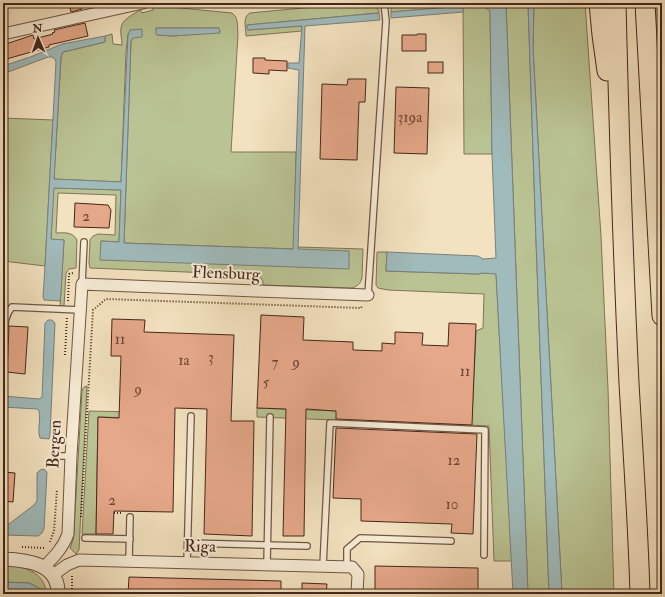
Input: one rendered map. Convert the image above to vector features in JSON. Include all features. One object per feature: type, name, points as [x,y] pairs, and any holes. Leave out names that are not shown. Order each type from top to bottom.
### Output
[{"type":"highway","points":[[599,3],[602,35],[620,158]]},
{"type":"highway","points":[[616,3],[620,158],[629,383],[640,594]]},
{"type":"highway","points":[[645,3],[662,316]]},
{"type":"street","points":[[3,34],[144,3]]},
{"type":"street","name":"Flensburg","points":[[82,284],[368,295]]},
{"type":"street","name":"Bergen","points":[[48,571],[68,534],[71,456],[82,284]]},
{"type":"street","points":[[3,559],[36,563],[48,571],[56,582],[58,594]]},
{"type":"street","name":"Riga","points":[[48,571],[79,560],[349,567]]},
{"type":"street","points":[[349,567],[358,574],[358,594]]},
{"type":"lane","points":[[368,295],[386,21],[384,3]]},
{"type":"lane","points":[[82,284],[84,242]]},
{"type":"lane","points":[[3,338],[5,319],[12,307],[80,310]]},
{"type":"lane","points":[[187,562],[191,416]]},
{"type":"lane","points":[[267,564],[270,417]]},
{"type":"lane","points":[[323,566],[330,423],[484,430],[484,555]]},
{"type":"lane","points":[[55,456],[71,456]]},
{"type":"lane","points":[[129,561],[130,517]]},
{"type":"lane","points":[[85,538],[130,539]]},
{"type":"lane","points":[[349,567],[347,549],[360,538],[451,541]]},
{"type":"lane","points":[[188,543],[307,546]]},
{"type":"path","points":[[81,521],[93,310],[106,299],[361,308],[368,295]]},
{"type":"green space","points":[[189,3],[294,3],[225,7]]},
{"type":"green space","points":[[370,3],[379,10],[379,13],[247,25],[248,30],[302,26],[302,31],[246,36],[245,20],[250,13]]},
{"type":"green space","points":[[395,3],[491,3],[486,8],[490,11],[492,154],[464,154],[463,6],[391,12],[391,9]]},
{"type":"green space","points":[[506,3],[528,3],[549,594],[528,594]]},
{"type":"green space","points":[[534,3],[585,3],[601,236],[608,389],[614,594],[562,594],[533,48]]},
{"type":"green space","points":[[153,6],[160,6],[232,13],[236,17],[238,34],[231,152],[296,152],[294,249],[124,243],[131,41],[133,38],[128,34],[121,182],[54,179],[61,57],[63,52],[105,42],[105,36],[112,34],[113,44],[122,45],[121,30],[123,22],[140,10],[142,13],[153,10]],"holes":[[[156,28],[219,28],[220,32],[173,36],[157,35]]]},
{"type":"green space","points":[[3,118],[53,120],[45,266],[3,261]]},
{"type":"green space","points":[[53,188],[121,190],[119,242],[101,241],[101,260],[298,249],[298,247],[363,249],[362,278],[356,286],[352,288],[263,285],[263,281],[258,275],[90,268],[90,240],[93,236],[98,234],[115,235],[116,195],[58,193],[56,233],[73,235],[77,240],[76,268],[69,269],[66,273],[64,306],[60,306],[64,240],[51,240]]},
{"type":"green space","points":[[377,252],[387,252],[386,271],[478,274],[496,273],[512,561],[494,561],[489,426],[257,417],[257,408],[472,416],[476,331],[483,328],[484,294],[388,290],[378,288],[376,285]]},
{"type":"green space","points":[[87,386],[79,550],[76,554],[70,548],[74,531],[82,390]]},
{"type":"green space","points":[[89,411],[135,412],[135,418],[98,417],[96,534],[82,534]]},
{"type":"green space","points":[[3,565],[20,567],[31,571],[40,577],[44,583],[47,594],[41,594],[39,588],[29,583],[3,582]]},
{"type":"water","points":[[491,3],[506,3],[528,594],[513,594],[496,274],[386,271],[387,252],[478,256],[483,259],[496,258],[492,154],[490,11],[486,8]]},
{"type":"water","points":[[528,3],[534,3],[533,48],[562,594],[549,594]]},
{"type":"water","points":[[463,6],[463,12],[391,18],[391,12]]},
{"type":"water","points":[[379,13],[380,20],[305,26],[298,249],[349,251],[349,269],[100,260],[101,241],[119,242],[121,190],[54,188],[51,239],[64,240],[61,293],[60,301],[44,300],[56,62],[52,57],[48,57],[3,73],[3,66],[62,44],[105,36],[105,42],[63,52],[61,57],[54,179],[121,182],[128,35],[130,30],[142,29],[142,37],[133,38],[131,41],[124,243],[293,249],[299,70],[288,68],[288,63],[299,63],[302,26],[247,30],[247,25]]},
{"type":"water","points":[[156,28],[219,28],[220,33],[173,36],[157,35]]},
{"type":"water","points":[[48,320],[52,320],[55,323],[49,439],[40,438],[39,411],[37,409],[3,407],[3,396],[39,399],[42,397],[45,323]]},
{"type":"water","points":[[44,469],[47,472],[44,529],[42,533],[38,536],[3,535],[3,524],[9,524],[37,501],[37,473]]},
{"type":"water","points":[[3,582],[29,583],[39,588],[41,594],[3,594]]},
{"type":"building","points":[[69,3],[76,3],[81,6],[82,9],[71,12]]},
{"type":"building","points":[[85,23],[88,36],[49,45],[49,47],[3,60],[3,45],[33,35],[34,39],[53,34],[52,33],[55,32],[54,30]]},
{"type":"building","points":[[426,34],[426,51],[402,51],[402,35]]},
{"type":"building","points":[[253,58],[287,61],[287,71],[269,70],[269,74],[253,73]]},
{"type":"building","points":[[428,62],[443,62],[443,73],[428,73]]},
{"type":"building","points":[[348,79],[366,79],[365,102],[359,102],[357,160],[320,159],[322,84],[347,85]]},
{"type":"building","points":[[396,87],[429,88],[427,154],[394,153]]},
{"type":"building","points":[[75,203],[108,205],[111,210],[109,228],[74,227]]},
{"type":"building","points":[[261,315],[304,317],[303,340],[353,342],[353,350],[382,351],[382,343],[395,344],[395,332],[423,333],[422,345],[448,346],[449,323],[476,324],[472,425],[336,419],[336,411],[306,409],[304,536],[283,536],[286,409],[257,408]]},
{"type":"building","points":[[112,319],[145,320],[144,332],[234,335],[231,421],[254,421],[252,536],[204,534],[207,409],[175,408],[173,512],[114,511],[113,534],[96,534],[98,417],[119,418],[121,356],[111,356]]},
{"type":"building","points":[[9,326],[28,327],[25,374],[7,372]]},
{"type":"building","points":[[336,428],[477,434],[473,534],[451,533],[452,524],[361,521],[361,499],[333,498]]},
{"type":"building","points":[[3,472],[15,473],[13,502],[3,501]]},
{"type":"building","points":[[375,566],[478,568],[478,594],[375,594]]},
{"type":"building","points":[[129,577],[281,581],[281,594],[128,594]]},
{"type":"building","points":[[302,583],[327,584],[326,594],[302,594]]}]
